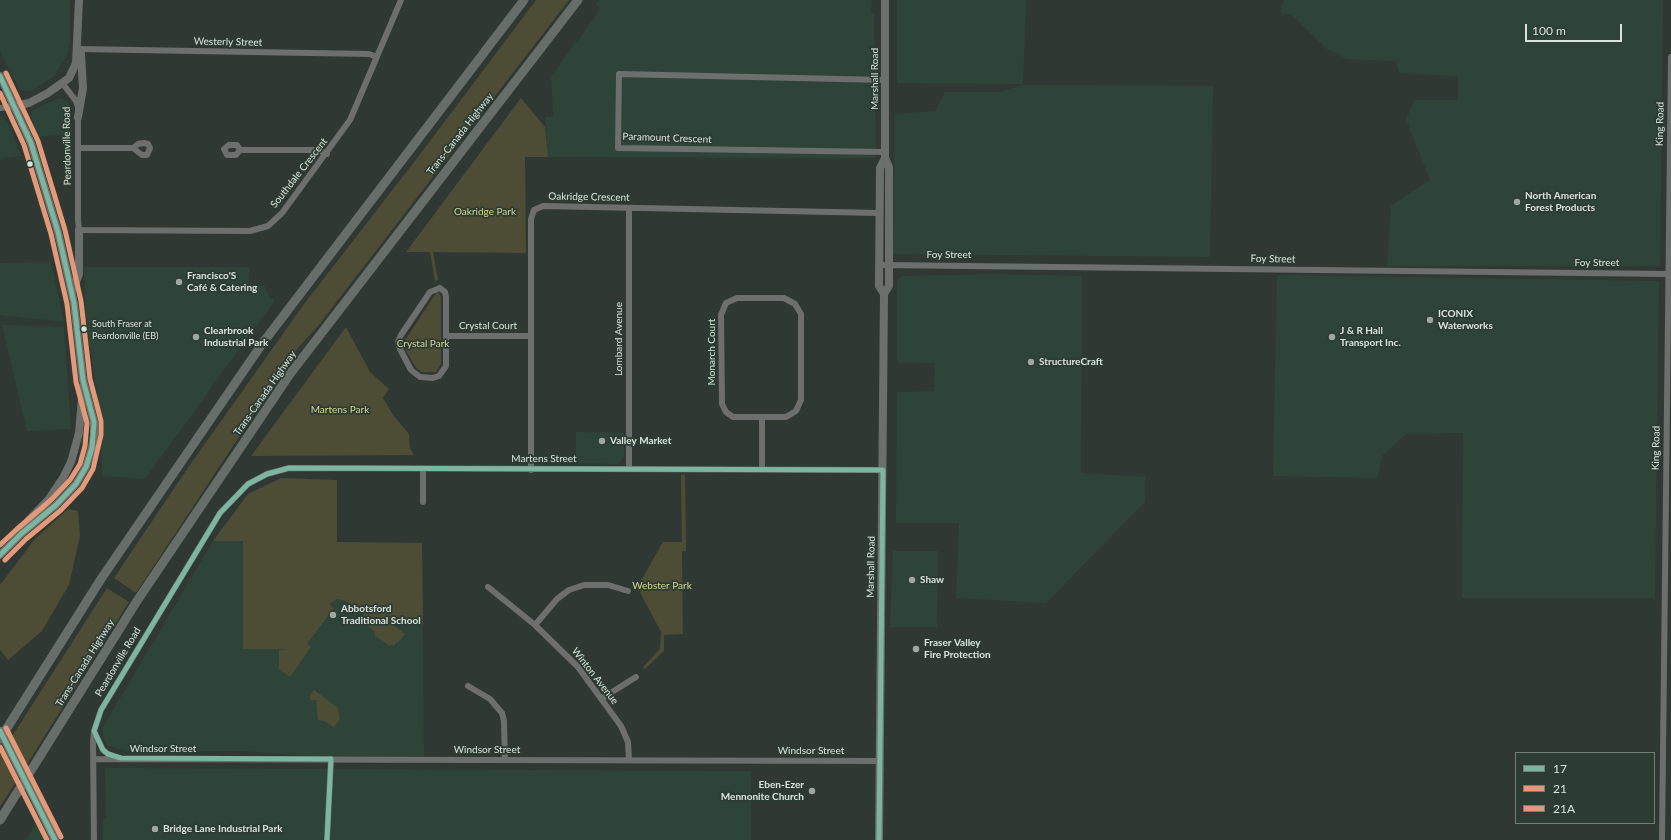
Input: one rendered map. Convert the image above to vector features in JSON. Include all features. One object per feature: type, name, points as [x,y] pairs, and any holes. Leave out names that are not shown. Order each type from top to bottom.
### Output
[{"type":"highway","points":[[0,739],[101,579],[262,344],[524,0]]},
{"type":"highway","name":"Trans-Canada Highway","points":[[0,820],[137,601],[290,374],[578,0]]},
{"type":"main road","points":[[14,106],[29,103],[63,84],[69,78],[76,63],[78,49],[79,0]]},
{"type":"main road","name":"Marshall Road","points":[[884,294],[879,286],[879,265],[880,168],[884,155],[885,0]]},
{"type":"main road","points":[[78,49],[81,55],[83,88],[78,117]]},
{"type":"main road","points":[[0,76],[31,143],[45,184],[60,239],[72,293],[78,330],[83,380],[94,422],[92,448],[86,467],[76,484],[56,505],[21,534],[0,555]]},
{"type":"main road","name":"Marshall Road","points":[[879,840],[884,294],[889,286],[889,167],[884,155]]},
{"type":"main road","points":[[72,293],[79,274],[79,230]]},
{"type":"main road","points":[[21,534],[29,520],[49,499],[63,478],[76,445],[80,421],[83,380]]},
{"type":"main road","points":[[0,731],[55,840]]},
{"type":"street","name":"Southdale Crescent","points":[[79,230],[250,231],[268,226],[282,212],[327,154],[350,120],[401,0]]},
{"type":"street","name":"Westerly Street","points":[[78,49],[369,54],[377,57]]},
{"type":"street","name":"King Road","points":[[1662,840],[1671,56]]},
{"type":"street","name":"Paramount Crescent","points":[[884,155],[618,148],[619,74],[885,80]]},
{"type":"street","name":"Peardonville Road","points":[[63,84],[76,101],[78,117],[79,230]]},
{"type":"street","points":[[0,108],[14,106]]},
{"type":"street","points":[[78,148],[133,148]]},
{"type":"street","points":[[240,150],[318,150],[327,154]]},
{"type":"street","name":"Oakridge Crescent","points":[[531,470],[531,219],[534,210],[543,206],[880,213]]},
{"type":"street","name":"Lombard Avenue","points":[[629,208],[629,469]]},
{"type":"street","name":"Foy Street","points":[[879,265],[1668,274]]},
{"type":"street","name":"Crystal Court","points":[[440,288],[445,292],[446,297],[446,336],[446,366],[443,372],[433,378],[420,377],[415,374],[400,349],[398,342],[401,335],[430,292],[440,288]]},
{"type":"street","name":"Monarch Court","points":[[737,298],[784,298],[795,304],[801,314],[801,400],[796,411],[786,417],[762,417],[732,417],[726,412],[722,404],[721,315],[726,304],[737,298]]},
{"type":"street","name":"Crystal Court","points":[[446,336],[531,336]]},
{"type":"street","points":[[762,417],[762,470]]},
{"type":"street","name":"Martens Street","points":[[220,513],[248,484],[267,474],[289,468],[883,470]]},
{"type":"street","points":[[423,469],[423,502]]},
{"type":"street","name":"Peardonville Road","points":[[94,840],[94,731],[101,710],[220,513]]},
{"type":"street","points":[[535,626],[557,599],[569,590],[584,585],[608,585],[628,591]]},
{"type":"street","name":"Winton Avenue","points":[[488,587],[535,626],[570,658],[621,726],[628,742],[629,760]]},
{"type":"street","points":[[601,699],[636,677]]},
{"type":"street","points":[[468,686],[490,699],[502,713],[504,721],[505,760]]},
{"type":"street","points":[[1664,724],[1671,724]]},
{"type":"street","points":[[94,731],[103,750],[108,754],[121,758]]},
{"type":"street","name":"Windsor Street","points":[[94,759],[880,761]]},
{"type":"street","points":[[327,840],[331,760]]},
{"type":"shaded area","points":[[0,0],[70,0],[70,41],[67,55],[55,75],[32,91],[21,90],[18,87],[0,51]]},
{"type":"shaded area","points":[[599,0],[872,0],[871,13],[874,14],[876,158],[548,157],[545,117],[553,117],[551,76],[601,9],[596,5]]},
{"type":"shaded area","points":[[897,0],[1026,0],[1023,84],[897,83]]},
{"type":"shaded area","points":[[1284,0],[1663,0],[1660,266],[1387,266],[1391,206],[1430,180],[1406,119],[1415,100],[1458,100],[1458,76],[1399,73],[1396,61],[1347,59],[1327,49],[1292,15],[1280,13]]},
{"type":"shaded area","points":[[1024,85],[1213,86],[1210,257],[893,254],[895,114],[935,111],[945,92],[1000,92]]},
{"type":"shaded area","points":[[59,98],[67,101],[70,106],[72,133],[38,137],[31,113],[33,110]]},
{"type":"shaded area","points":[[0,116],[7,121],[21,156],[0,159]]},
{"type":"shaded area","points":[[51,262],[64,322],[0,315],[0,263]]},
{"type":"shaded area","points":[[84,267],[249,267],[249,287],[264,285],[269,296],[275,300],[145,479],[102,476],[101,424],[85,307]]},
{"type":"shaded area","name":"StructureCraft","points":[[991,274],[1082,276],[1081,473],[1145,477],[1145,502],[1046,603],[956,598],[959,523],[896,523],[897,392],[934,391],[935,363],[897,362],[897,281],[902,276]]},
{"type":"shaded area","points":[[1277,275],[1659,281],[1655,598],[1462,598],[1463,433],[1406,434],[1382,456],[1377,478],[1273,476]]},
{"type":"shaded area","points":[[2,325],[64,327],[71,429],[27,431]]},
{"type":"shaded area","points":[[576,432],[624,433],[624,456],[618,464],[576,463]]},
{"type":"shaded area","name":"Abbotsford Traditional School","points":[[281,478],[337,480],[337,542],[422,543],[424,758],[332,758],[242,751],[125,751],[107,745],[103,738],[103,727],[213,541],[248,494]]},
{"type":"shaded area","points":[[893,551],[938,551],[937,627],[890,627]]},
{"type":"shaded area","points":[[105,768],[751,771],[751,840],[103,840],[103,819],[106,818]]},
{"type":"shaded area","points":[[38,819],[49,840],[26,840]]},
{"type":"green space","points":[[536,0],[569,0],[318,326],[297,349],[136,593],[114,578],[187,469],[304,304],[421,153]]},
{"type":"green space","name":"Oakridge Park","points":[[521,98],[545,127],[548,157],[525,157],[526,253],[433,252],[438,280],[435,281],[430,252],[406,252]]},
{"type":"green space","name":"Crystal Park","points":[[436,293],[439,293],[441,297],[441,364],[436,372],[422,372],[416,368],[404,347],[404,342]]},
{"type":"green space","name":"Martens Park","points":[[346,327],[370,372],[389,389],[383,398],[393,415],[409,434],[410,448],[414,455],[251,456]]},
{"type":"green space","name":"Webster Park","points":[[681,475],[685,475],[686,551],[682,551],[683,634],[664,635],[664,651],[645,669],[643,667],[660,649],[661,632],[641,594],[639,584],[663,542],[682,542]]},
{"type":"green space","points":[[281,478],[337,480],[337,542],[422,543],[423,625],[413,617],[393,625],[405,634],[398,643],[397,642],[394,646],[391,644],[390,646],[375,636],[374,631],[360,620],[365,613],[371,610],[390,623],[370,609],[363,612],[346,601],[337,599],[329,604],[334,608],[307,644],[311,647],[290,677],[279,669],[279,650],[287,649],[243,649],[243,541],[213,541],[248,494]]},
{"type":"green space","points":[[68,509],[78,511],[80,536],[69,585],[42,631],[8,660],[0,650],[0,585],[34,540]]},
{"type":"green space","points":[[107,588],[129,602],[0,807],[0,755]]},
{"type":"green space","points":[[314,690],[338,708],[340,719],[334,727],[324,721],[318,720],[316,700],[310,700],[310,695]]},
{"type":"transit line","name":"21A","points":[[5,560],[26,539],[61,510],[82,488],[93,469],[101,435],[101,421],[90,379],[81,301],[65,230],[38,141],[6,73]]},
{"type":"transit line","name":"17","points":[[0,76],[31,143],[58,232],[74,303],[83,380],[94,422],[92,448],[86,467],[76,484],[56,505],[21,534],[0,555]]},
{"type":"transit line","name":"21","points":[[0,93],[24,145],[51,234],[67,304],[76,382],[87,423],[85,446],[80,464],[70,480],[51,500],[0,545]]},
{"type":"transit line","name":"17","points":[[327,840],[331,759],[121,758],[108,754],[103,750],[94,731],[101,710],[220,513],[248,484],[267,474],[289,468],[883,470],[879,840]]},
{"type":"transit line","name":"21A","points":[[6,728],[61,837]]},
{"type":"transit line","name":"17","points":[[0,731],[55,840]]},
{"type":"transit line","name":"21","points":[[0,747],[47,840]]},
{"type":"place","name":"North American Forest Products","points":[[1517,202]]},
{"type":"place","name":"Francisco'S Café & Catering","points":[[179,282]]},
{"type":"place","name":"ICONIX Waterworks","points":[[1430,320]]},
{"type":"place","name":"South Fraser at Peardonville (EB)","points":[[84,329]]},
{"type":"place","name":"Clearbrook Industrial Park","points":[[196,337]]},
{"type":"place","name":"J & R Hall Transport Inc.","points":[[1332,337]]},
{"type":"place","name":"StructureCraft","points":[[1031,362]]},
{"type":"place","name":"Valley Market","points":[[602,441]]},
{"type":"place","name":"Shaw","points":[[912,580]]},
{"type":"place","name":"Abbotsford Traditional School","points":[[333,615]]},
{"type":"place","name":"Fraser Valley Fire Protection","points":[[916,649]]},
{"type":"place","name":"Eben-Ezer Mennonite Church","points":[[812,791]]},
{"type":"place","name":"Bridge Lane Industrial Park","points":[[155,829]]}]
